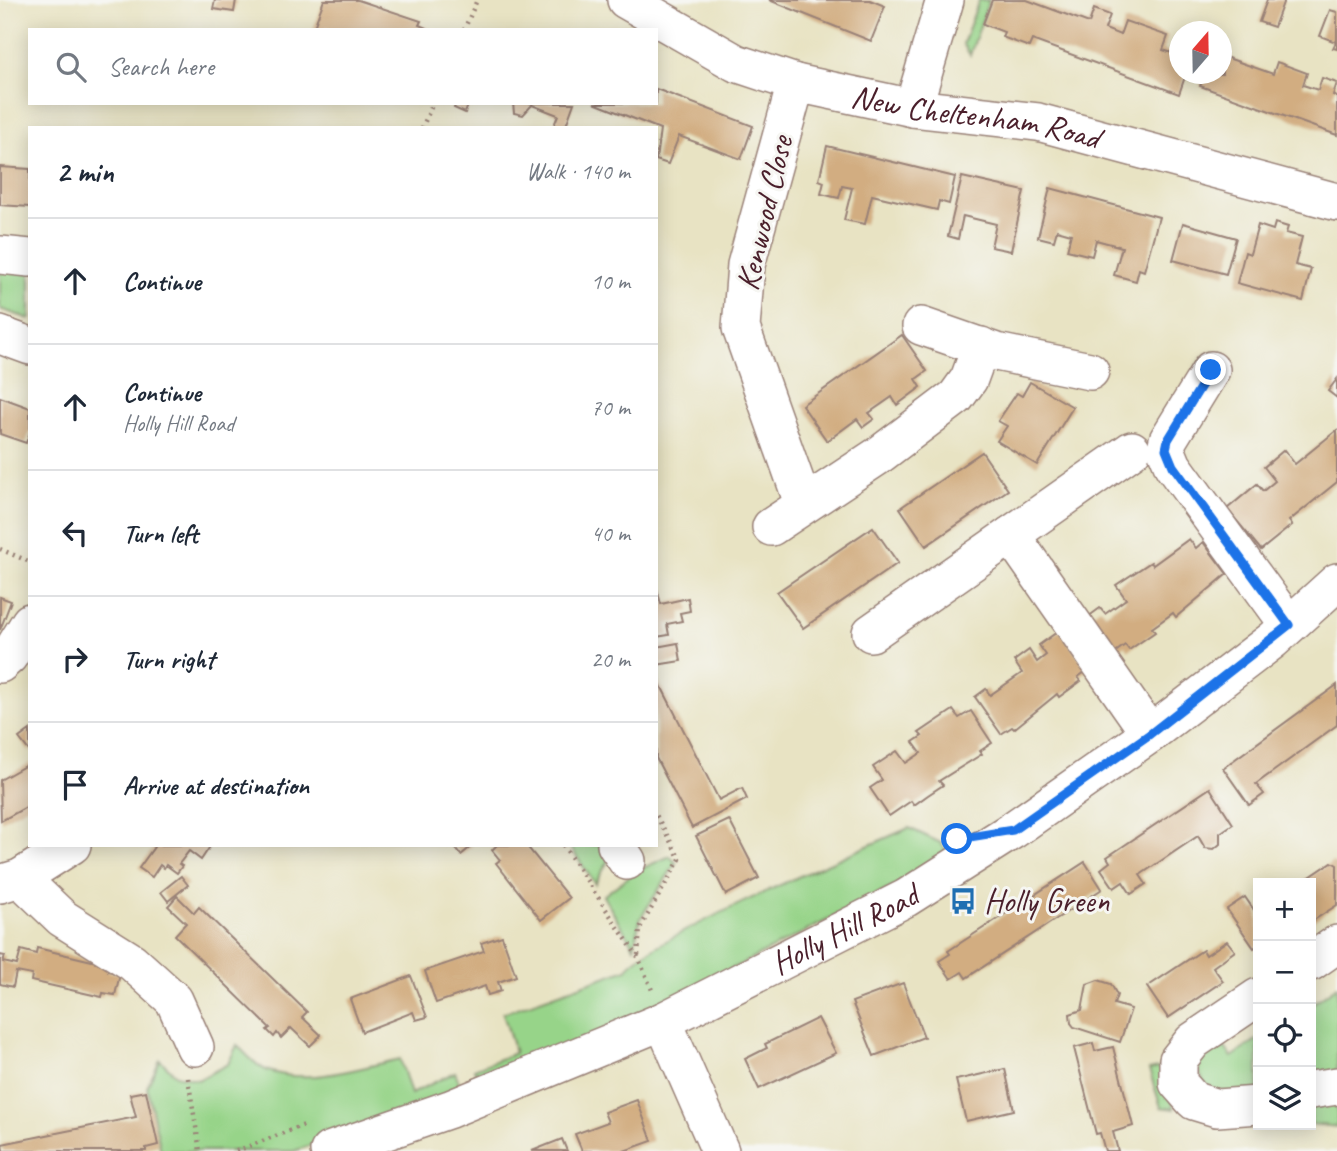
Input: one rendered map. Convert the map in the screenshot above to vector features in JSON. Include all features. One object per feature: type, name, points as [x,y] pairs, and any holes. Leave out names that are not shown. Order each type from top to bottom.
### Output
[{"type":"street","name":"New Cheltenham Road","points":[[626,0],[736,63],[796,83],[913,108],[1038,122],[1337,202]]},
{"type":"street","points":[[913,108],[945,0]]},
{"type":"street","name":"Kenwood Close","points":[[796,83],[746,265],[741,328],[803,503]]},
{"type":"street","points":[[0,255],[28,258]]},
{"type":"street","points":[[921,326],[975,363],[1021,358],[1090,371]]},
{"type":"street","points":[[0,335],[28,345]]},
{"type":"street","points":[[771,527],[803,503],[878,456],[956,397],[975,363]]},
{"type":"street","points":[[1211,370],[1168,440],[1166,449],[1173,466],[1289,625]]},
{"type":"street","points":[[871,633],[1132,450]]},
{"type":"street","points":[[1011,534],[1150,734]]},
{"type":"street","name":"Holly Hill Road","points":[[322,1136],[450,1109],[664,1004],[906,898],[1013,830],[1150,734],[1289,625],[1337,582]]},
{"type":"street","points":[[0,664],[9,656],[28,625]]},
{"type":"street","points":[[69,847],[10,881],[132,962],[174,1000],[195,1046]]},
{"type":"street","points":[[1316,959],[1337,944]]},
{"type":"street","points":[[1253,1000],[1193,1041],[1178,1060],[1178,1083],[1194,1101],[1217,1108],[1253,1105]]},
{"type":"street","points":[[664,1004],[720,1151]]},
{"type":"street","points":[[1316,1089],[1337,1087]]},
{"type":"path","points":[[465,28],[477,0]]},
{"type":"path","points":[[423,126],[432,105]]},
{"type":"path","points":[[0,549],[28,561]]},
{"type":"path","points":[[638,957],[640,928],[680,859],[658,819]]},
{"type":"path","points":[[662,841],[668,838]]},
{"type":"path","points":[[564,847],[638,957],[653,993],[664,1004]]},
{"type":"path","points":[[195,1046],[187,1077],[200,1151]]},
{"type":"path","points":[[236,1151],[322,1136]]},
{"type":"green space","points":[[979,0],[989,0],[970,55],[963,44]]},
{"type":"green space","points":[[0,262],[28,265],[28,318],[0,309]]},
{"type":"green space","points":[[909,828],[941,843],[950,858],[633,1019],[479,1082],[474,1069],[515,1053],[503,1013],[627,969],[641,956],[711,918]]},
{"type":"green space","points":[[570,847],[607,847],[608,861],[595,884]]},
{"type":"green space","points":[[670,856],[676,863],[640,919],[634,947],[603,896],[636,871]]},
{"type":"green space","points":[[1337,986],[1337,1073],[1316,1076],[1316,1004]]},
{"type":"green space","points":[[1217,1037],[1232,1057],[1253,1042],[1253,1092],[1236,1094],[1210,1088],[1204,1082],[1197,1060]]},
{"type":"green space","points":[[237,1045],[262,1068],[282,1074],[333,1074],[400,1059],[411,1094],[455,1072],[461,1088],[455,1098],[294,1151],[161,1151],[147,1087],[160,1060],[176,1075],[198,1080],[228,1064]]},
{"type":"green space","points":[[1164,1067],[1174,1109],[1161,1107],[1149,1070]]},
{"type":"green space","points":[[1337,1093],[1337,1127],[1316,1125],[1316,1097]]},
{"type":"building","points":[[215,0],[236,0],[234,12],[213,9]]},
{"type":"building","points":[[324,0],[358,0],[421,21],[419,25],[426,28],[326,27],[314,28]]},
{"type":"building","points":[[769,0],[870,0],[885,6],[871,41]]},
{"type":"building","points":[[992,0],[1027,0],[1089,23],[1094,9],[1110,15],[1105,29],[1120,35],[1125,21],[1168,36],[1163,50],[1169,52],[1169,84],[1182,84],[1179,94],[1032,40],[1029,47],[1002,37],[1004,32],[983,24]]},
{"type":"building","points":[[1267,0],[1284,0],[1274,27],[1259,22]]},
{"type":"building","points":[[1330,10],[1337,12],[1337,49],[1333,48],[1336,42],[1320,36]]},
{"type":"building","points":[[1232,60],[1273,74],[1277,62],[1307,73],[1303,85],[1318,90],[1322,78],[1337,83],[1333,95],[1337,97],[1337,135],[1200,86],[1232,84]]},
{"type":"building","points":[[658,90],[753,126],[741,159],[679,136],[668,164],[658,161],[660,129],[599,105],[658,105]]},
{"type":"building","points":[[455,105],[468,105],[465,113],[454,108]]},
{"type":"building","points":[[513,105],[532,105],[523,115],[514,113]]},
{"type":"building","points":[[532,105],[573,105],[566,126],[554,126],[558,115]]},
{"type":"building","points":[[827,146],[955,177],[949,204],[939,201],[937,210],[872,195],[865,224],[844,220],[852,188],[842,186],[839,198],[821,194],[824,182],[819,180]]},
{"type":"building","points":[[0,167],[28,169],[28,207],[0,205]]},
{"type":"building","points":[[962,177],[1024,191],[1011,251],[991,247],[996,224],[963,216],[958,239],[948,236]]},
{"type":"building","points":[[1050,188],[1159,217],[1144,271],[1139,269],[1136,281],[1114,275],[1122,247],[1096,240],[1092,256],[1067,250],[1071,234],[1057,230],[1054,241],[1038,237]]},
{"type":"building","points":[[1183,223],[1236,238],[1226,274],[1173,260]]},
{"type":"building","points":[[1275,223],[1288,227],[1286,233],[1302,237],[1295,265],[1311,269],[1303,301],[1237,283],[1245,252],[1250,254],[1258,225],[1273,230]]},
{"type":"building","points":[[902,335],[927,371],[916,379],[921,387],[897,405],[892,397],[869,413],[874,419],[863,427],[857,419],[827,441],[802,405]]},
{"type":"building","points":[[1337,379],[1337,398],[1328,391]]},
{"type":"building","points":[[1030,382],[1073,407],[1037,465],[997,441],[1007,426],[998,421],[1017,393],[1022,396]]},
{"type":"building","points":[[0,397],[28,407],[26,443],[0,434]]},
{"type":"building","points":[[1337,430],[1337,482],[1289,521],[1292,525],[1261,550],[1227,509],[1257,484],[1263,491],[1275,481],[1264,467],[1284,450],[1295,464]]},
{"type":"building","points":[[982,452],[1008,490],[926,546],[900,508]]},
{"type":"building","points":[[873,527],[898,563],[803,628],[777,592]]},
{"type":"building","points":[[1189,539],[1196,548],[1203,542],[1227,574],[1176,617],[1173,613],[1152,628],[1155,632],[1129,650],[1125,645],[1114,653],[1088,617],[1100,608],[1105,614],[1126,599],[1116,585],[1151,562],[1153,565]]},
{"type":"building","points":[[658,593],[661,604],[688,598],[690,611],[680,613],[682,621],[667,624],[669,635],[658,637]]},
{"type":"building","points":[[0,597],[11,601],[0,630]]},
{"type":"building","points":[[1060,630],[1088,670],[1078,677],[1081,681],[1059,697],[1057,694],[1014,729],[1012,727],[1001,734],[975,697],[986,689],[990,695],[1022,673],[1014,661],[1029,650],[1037,662],[1046,655],[1039,645]]},
{"type":"building","points":[[678,643],[681,661],[658,665],[658,647]]},
{"type":"building","points":[[658,680],[719,800],[742,788],[747,799],[692,828],[658,762]]},
{"type":"building","points":[[1337,685],[1337,725],[1256,784],[1264,794],[1249,805],[1223,768]]},
{"type":"building","points":[[953,710],[959,718],[971,711],[992,743],[980,751],[982,754],[939,781],[943,785],[914,805],[911,801],[889,816],[870,788],[882,780],[873,767],[897,751],[906,763],[921,753],[913,742],[922,736],[919,733]]},
{"type":"building","points":[[28,731],[28,749],[19,738]]},
{"type":"building","points":[[28,764],[28,806],[1,821],[0,780]]},
{"type":"building","points":[[1210,788],[1233,824],[1220,833],[1220,844],[1214,849],[1205,848],[1198,836],[1140,875],[1146,884],[1131,894],[1123,882],[1114,888],[1101,869],[1110,862],[1107,857]]},
{"type":"building","points":[[729,820],[759,878],[726,895],[696,836]]},
{"type":"building","points":[[154,847],[210,847],[201,860],[189,851],[179,864],[182,866],[177,873],[166,865],[164,868],[160,865],[152,877],[139,868]]},
{"type":"building","points":[[455,847],[471,847],[461,855]]},
{"type":"building","points":[[495,847],[528,847],[569,898],[541,920],[496,863],[500,860],[492,850]]},
{"type":"building","points":[[1085,862],[1102,889],[966,978],[962,972],[951,979],[939,961],[950,954],[948,951]]},
{"type":"building","points":[[1332,862],[1337,865],[1337,905],[1316,919],[1316,878],[1308,878]]},
{"type":"building","points":[[181,876],[188,885],[168,901],[161,892]]},
{"type":"building","points":[[177,896],[194,913],[199,907],[307,1012],[302,1017],[321,1035],[310,1046],[291,1028],[281,1038],[277,1033],[274,1037],[267,1030],[270,1028],[175,935],[186,923],[168,906]]},
{"type":"building","points":[[1245,897],[1253,909],[1253,947],[1227,909]]},
{"type":"building","points":[[502,936],[516,976],[498,982],[501,991],[488,995],[485,986],[436,1003],[425,971],[484,951],[481,943]]},
{"type":"building","points":[[1227,941],[1235,951],[1213,967],[1223,981],[1168,1018],[1147,987],[1203,950],[1206,955]]},
{"type":"building","points":[[37,948],[109,965],[108,971],[120,974],[115,995],[103,993],[102,997],[31,981],[32,975],[16,972],[13,987],[0,984],[0,955],[5,956],[3,962],[17,965],[21,950],[36,954]]},
{"type":"building","points":[[411,976],[427,1017],[416,1020],[413,1012],[362,1032],[350,999]]},
{"type":"building","points":[[1098,980],[1111,984],[1117,995],[1114,1004],[1131,1009],[1120,1042],[1074,1027],[1071,1023],[1070,1014],[1082,1010],[1087,984]]},
{"type":"building","points":[[903,983],[924,1037],[874,1056],[852,1002]]},
{"type":"building","points":[[818,1018],[836,1053],[759,1089],[745,1059],[767,1048],[765,1044]]},
{"type":"building","points":[[1093,1043],[1095,1051],[1113,1047],[1133,1126],[1113,1132],[1118,1151],[1105,1151],[1100,1133],[1096,1134],[1074,1048]]},
{"type":"building","points":[[1005,1069],[1014,1110],[966,1121],[956,1080]]},
{"type":"building","points":[[146,1091],[158,1145],[146,1148],[146,1151],[3,1151],[2,1144],[136,1117],[130,1094]]},
{"type":"building","points":[[637,1100],[652,1141],[624,1151],[582,1151],[575,1134],[608,1122],[604,1112]]},
{"type":"building","points":[[562,1139],[567,1151],[532,1151]]},
{"type":"place","name":"Holly Green","points":[[963,901]]},
{"type":"route","points":[[957,839],[1013,830],[1150,734],[1289,625],[1173,466],[1166,449],[1168,440],[1211,370]]}]
